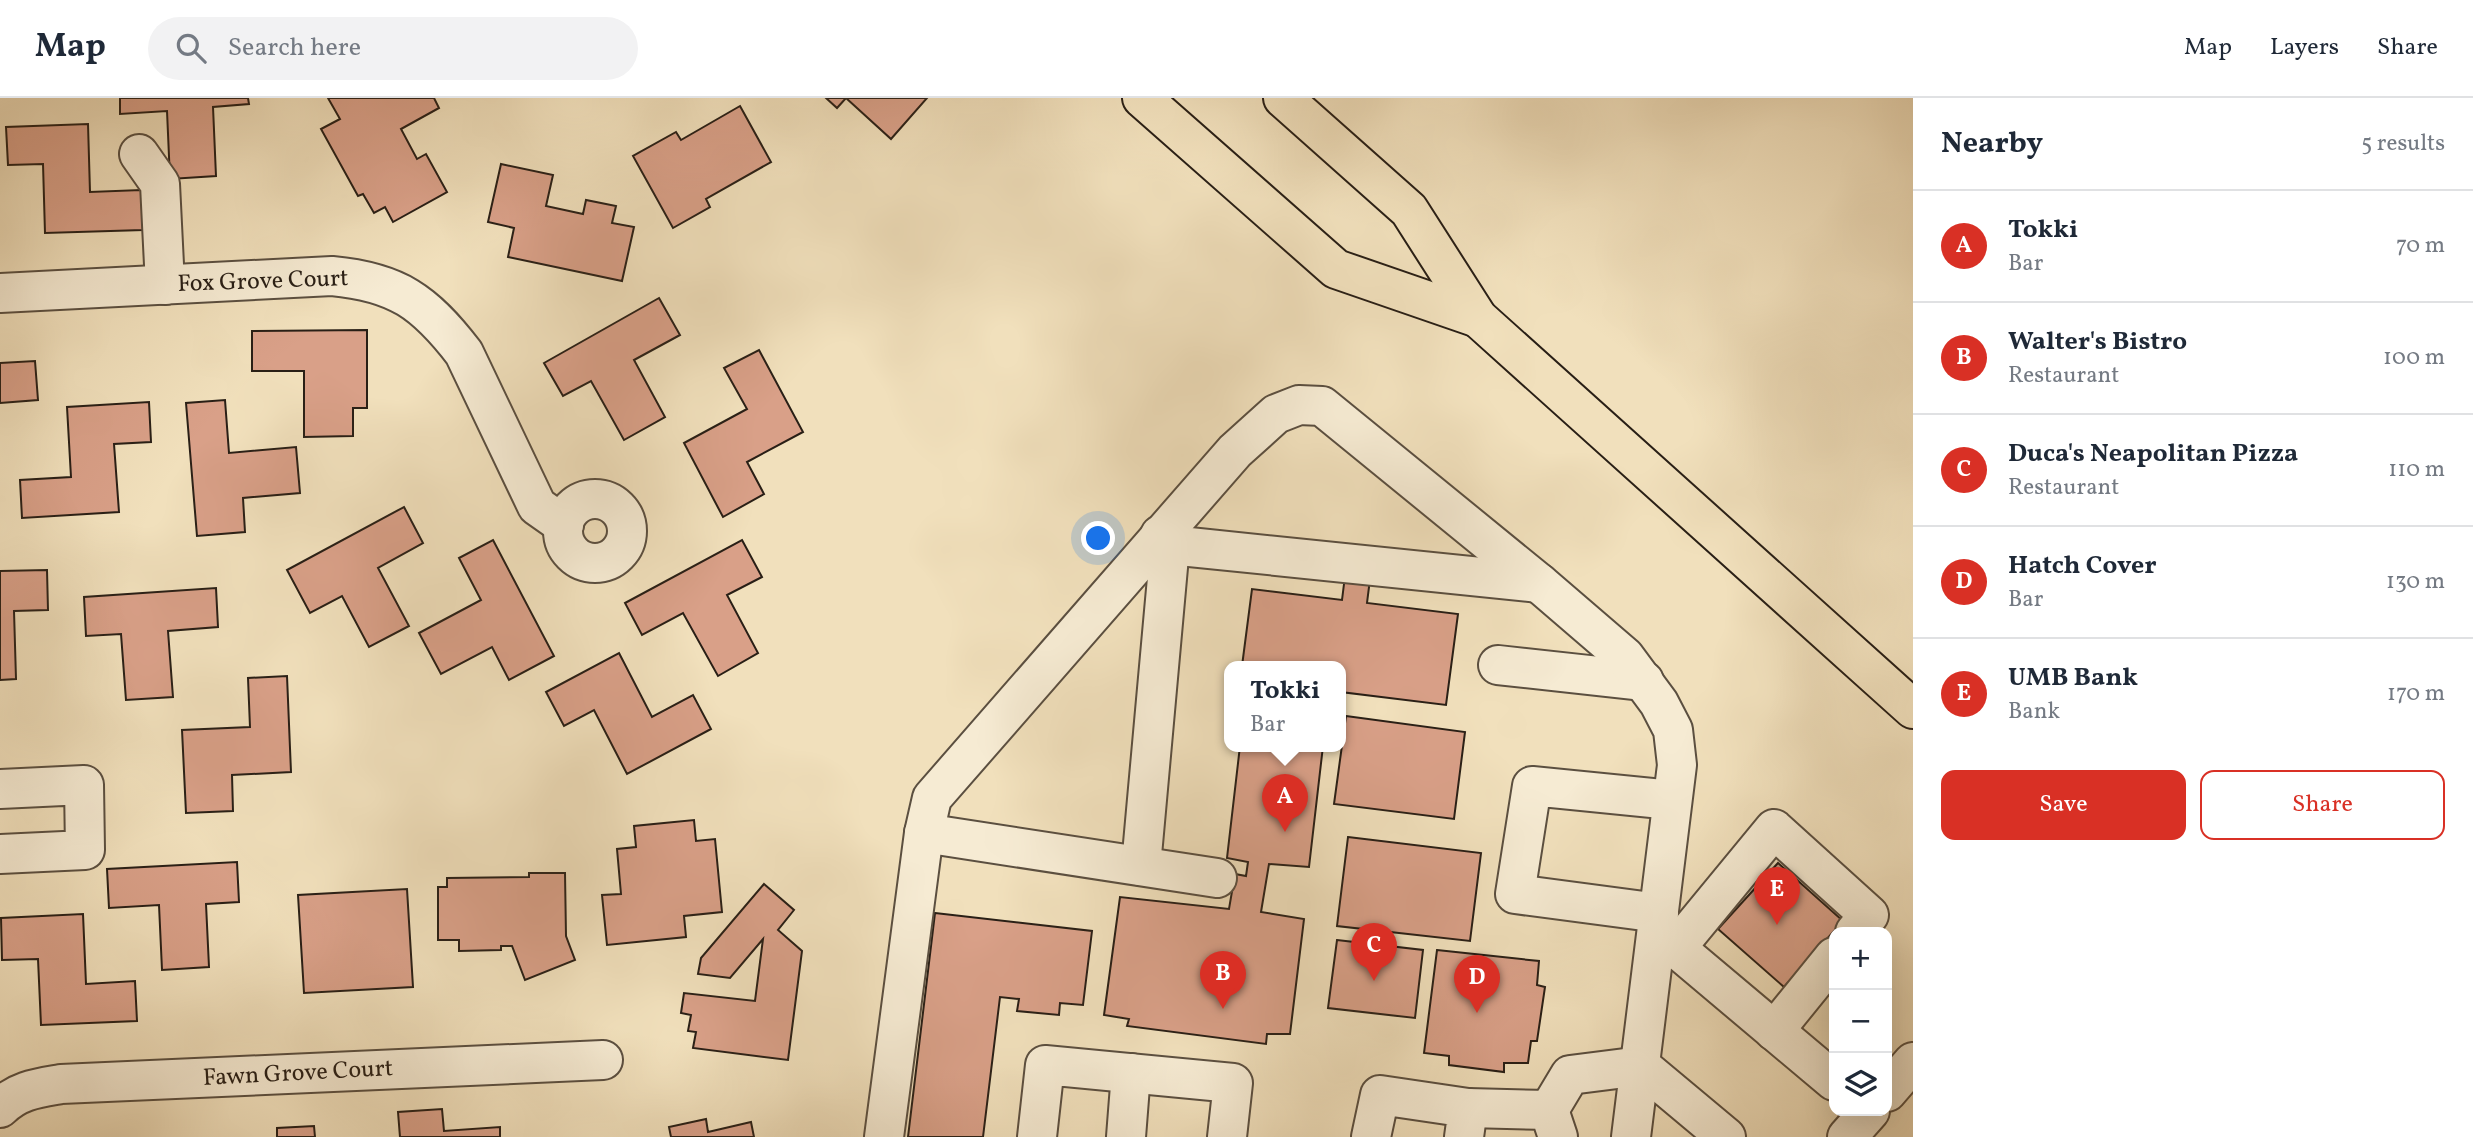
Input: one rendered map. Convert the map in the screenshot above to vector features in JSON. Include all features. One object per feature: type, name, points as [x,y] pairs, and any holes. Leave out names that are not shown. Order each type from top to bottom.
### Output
[{"type":"highway","points":[[1142,98],[1336,269],[1478,318]]},
{"type":"highway","points":[[1283,98],[1409,210],[1478,318],[1904,695]]},
{"type":"street","points":[[139,154],[160,184],[165,285]]},
{"type":"street","name":"Fox Grove Court","points":[[0,293],[332,276],[376,283],[416,301],[464,353],[537,506],[564,524]]},
{"type":"street","points":[[884,1137],[924,833],[932,798],[1165,540],[1235,451],[1276,414],[1299,405],[1322,406],[1539,583],[1625,657],[1659,703],[1673,730],[1677,765],[1672,800],[1664,931],[1631,1137]]},
{"type":"street","points":[[1165,540],[1539,583]]},
{"type":"street","points":[[1141,866],[1165,540]]},
{"type":"street","points":[[1498,665],[1644,681]]},
{"type":"street","points":[[0,789],[84,785],[85,850],[0,854]]},
{"type":"street","points":[[1672,800],[1532,786],[1515,894],[1664,931],[1829,1077]]},
{"type":"street","points":[[1664,931],[1774,828],[1869,915],[1859,927]]},
{"type":"street","points":[[924,833],[1217,878]]},
{"type":"street","points":[[1774,1031],[1829,963]]},
{"type":"street","name":"Fawn Grove Court","points":[[0,1108],[9,1099],[30,1089],[61,1084],[603,1060]]},
{"type":"street","points":[[1892,1086],[1913,1062]]},
{"type":"street","points":[[1037,1137],[1045,1065],[1233,1083],[1227,1137]]},
{"type":"street","points":[[1371,1137],[1380,1095],[1466,1122],[1553,1123],[1570,1075],[1641,1066],[1726,1137]]},
{"type":"street","points":[[1126,1137],[1131,1073]]},
{"type":"street","points":[[1847,1137],[1866,1116]]},
{"type":"building","points":[[120,98],[248,98],[249,104],[213,107],[216,176],[170,179],[167,111],[120,114]]},
{"type":"building","points":[[328,98],[434,98],[439,108],[401,129],[417,159],[426,154],[447,192],[393,222],[385,207],[374,213],[363,194],[358,196],[321,129],[340,119]]},
{"type":"building","points":[[826,98],[846,98],[837,108]]},
{"type":"building","points":[[846,98],[927,98],[891,139]]},
{"type":"building","points":[[740,106],[771,162],[706,199],[710,207],[673,228],[633,156],[676,132],[681,140]]},
{"type":"building","points":[[88,124],[90,192],[141,190],[143,230],[45,233],[43,164],[8,165],[6,127]]},
{"type":"building","points":[[501,164],[553,175],[546,206],[583,214],[586,200],[616,206],[612,223],[634,227],[622,281],[508,257],[514,228],[488,222]]},
{"type":"building","points":[[659,298],[680,335],[634,360],[665,417],[624,440],[591,381],[563,396],[544,363]]},
{"type":"building","points":[[367,330],[367,408],[353,408],[353,436],[304,437],[304,371],[252,371],[252,331]]},
{"type":"building","points":[[759,350],[803,432],[747,462],[764,494],[723,517],[684,443],[747,409],[724,368]]},
{"type":"building","points":[[35,361],[38,400],[0,403],[0,363]]},
{"type":"building","points":[[225,400],[229,453],[296,447],[300,493],[243,498],[245,532],[197,536],[186,403]]},
{"type":"building","points":[[149,402],[151,442],[114,444],[119,512],[22,518],[20,480],[71,477],[67,407]]},
{"type":"building","points":[[404,507],[423,543],[378,568],[409,626],[369,647],[342,596],[310,613],[287,570]]},
{"type":"building","points":[[493,540],[554,656],[509,680],[492,647],[441,674],[419,633],[481,600],[459,558]]},
{"type":"building","points":[[742,540],[762,577],[727,595],[758,653],[718,676],[683,613],[642,635],[625,603]]},
{"type":"building","points":[[47,570],[48,610],[14,611],[16,679],[0,680],[0,571]]},
{"type":"building","points":[[1345,576],[1370,579],[1367,603],[1458,614],[1446,705],[1346,693],[1346,661],[1243,661],[1252,589],[1342,600]]},
{"type":"building","points":[[216,588],[218,627],[168,631],[173,697],[126,700],[121,634],[86,636],[84,597]]},
{"type":"building","points":[[619,653],[652,717],[693,695],[711,729],[627,774],[594,710],[564,726],[546,692]]},
{"type":"building","points":[[287,676],[291,772],[232,775],[233,811],[186,813],[182,730],[250,727],[248,678]]},
{"type":"building","points":[[1346,716],[1465,732],[1454,819],[1334,804],[1341,752],[1346,752]]},
{"type":"building","points":[[1239,752],[1322,752],[1309,867],[1269,864],[1261,912],[1304,919],[1290,1034],[1267,1034],[1266,1044],[1127,1026],[1129,1019],[1104,1015],[1120,897],[1229,909],[1235,874],[1246,876],[1248,862],[1227,858]]},
{"type":"building","points":[[694,820],[696,841],[715,839],[722,912],[684,916],[686,937],[607,945],[602,895],[621,894],[617,849],[636,847],[634,826]]},
{"type":"building","points":[[1348,837],[1481,853],[1470,941],[1337,926]]},
{"type":"building","points":[[237,862],[239,902],[206,904],[209,967],[162,970],[159,905],[109,908],[107,869]]},
{"type":"building","points":[[1778,863],[1843,921],[1838,927],[1829,927],[1829,937],[1784,987],[1718,929]]},
{"type":"building","points":[[529,873],[565,873],[566,936],[575,960],[525,980],[512,946],[501,946],[501,950],[459,951],[459,940],[438,940],[438,887],[447,887],[447,878],[529,877]]},
{"type":"building","points":[[764,884],[794,910],[778,930],[802,951],[788,1060],[693,1048],[696,1032],[688,1031],[691,1015],[681,1013],[684,993],[755,1001],[763,939],[730,978],[698,974],[701,958]]},
{"type":"building","points":[[407,889],[413,987],[304,993],[298,895]]},
{"type":"building","points":[[935,913],[1092,931],[1083,1005],[1060,1003],[1059,1015],[1017,1011],[1019,999],[1000,997],[983,1137],[908,1137]]},
{"type":"building","points":[[83,914],[86,984],[135,981],[137,1021],[41,1025],[38,959],[2,960],[1,918]]},
{"type":"building","points":[[1337,940],[1423,950],[1415,1018],[1328,1008]]},
{"type":"building","points":[[1437,950],[1539,961],[1537,985],[1545,987],[1537,1041],[1531,1041],[1528,1063],[1504,1063],[1504,1072],[1449,1065],[1449,1056],[1424,1053]]},
{"type":"building","points":[[442,1109],[444,1131],[500,1127],[500,1137],[400,1137],[398,1112]]},
{"type":"building","points":[[706,1119],[708,1132],[751,1122],[754,1137],[671,1137],[669,1127]]},
{"type":"building","points":[[314,1126],[315,1137],[277,1137],[277,1128]]},
{"type":"place","name":"Tokki","points":[[1285,832]]},
{"type":"place","name":"UMB Bank","points":[[1777,925]]},
{"type":"place","name":"Duca's Neapolitan Pizza","points":[[1374,981]]},
{"type":"place","name":"Walter's Bistro","points":[[1223,1009]]},
{"type":"place","name":"Hatch Cover","points":[[1477,1013]]}]
